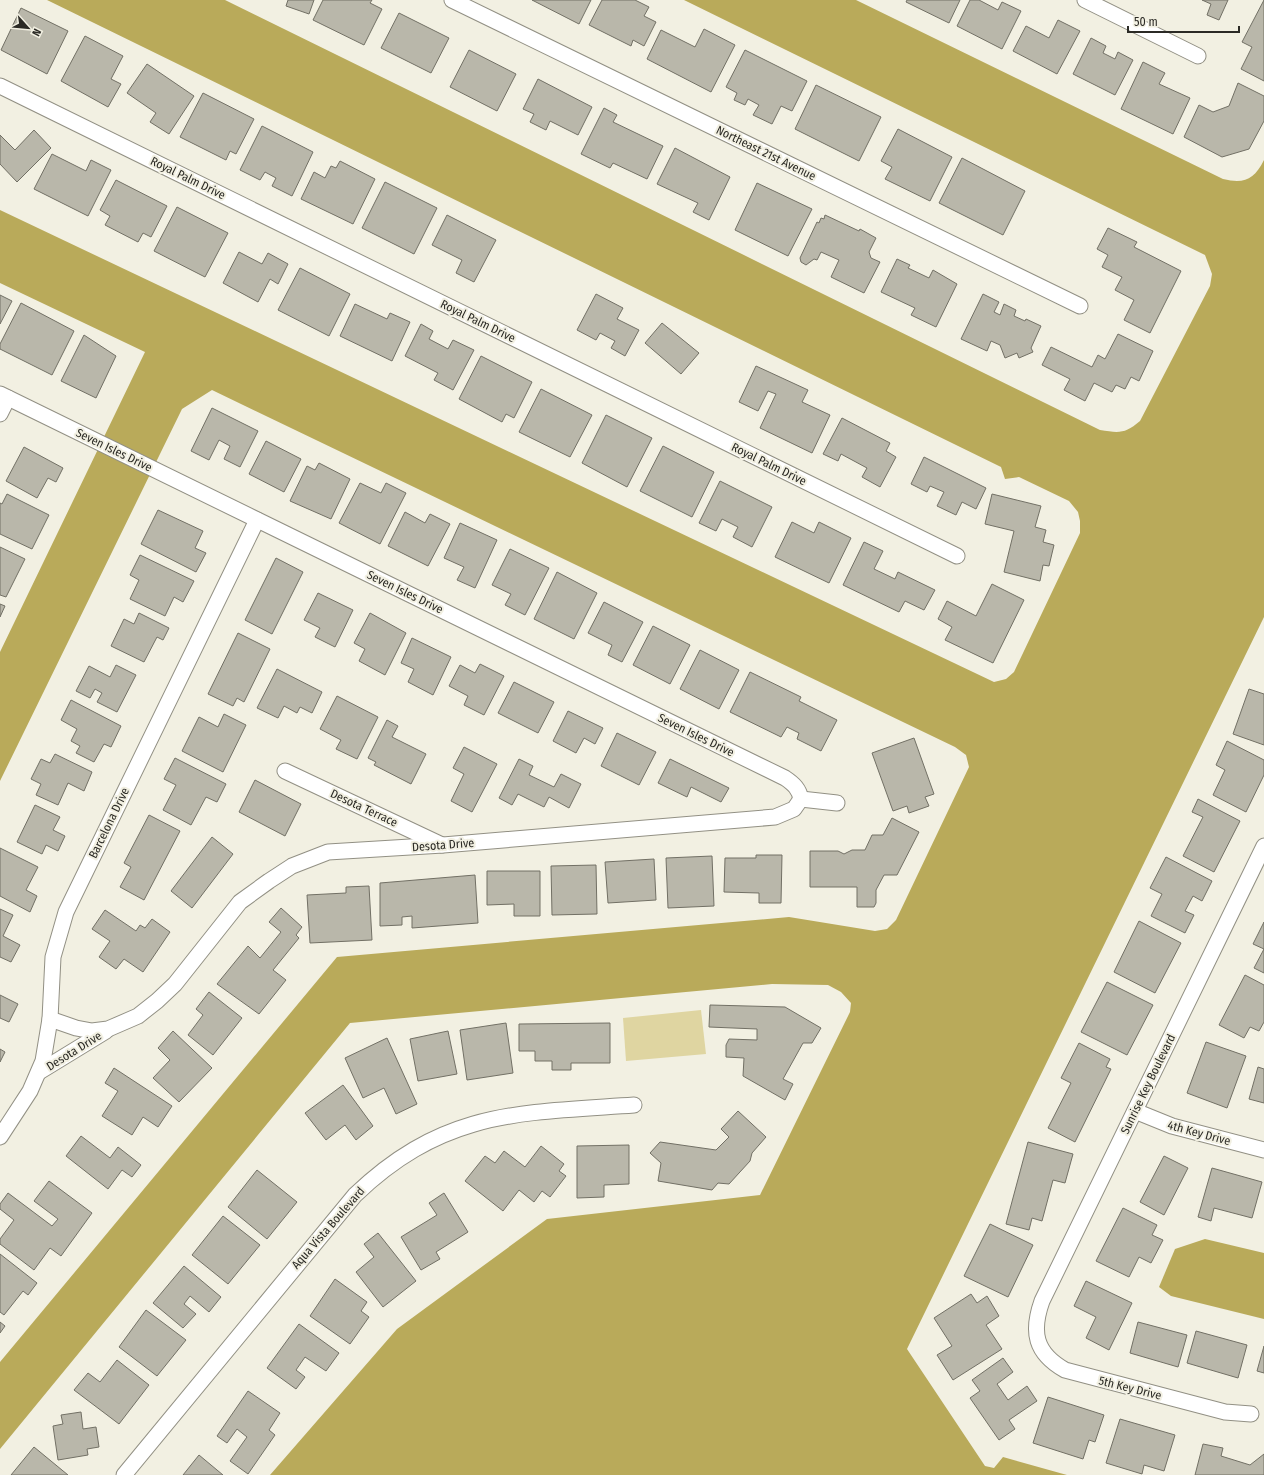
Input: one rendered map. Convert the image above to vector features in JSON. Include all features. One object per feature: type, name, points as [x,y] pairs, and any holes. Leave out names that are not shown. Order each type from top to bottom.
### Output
[{"type":"street","name":"Northeast 21st Avenue","points":[[452,0],[1080,306]]},
{"type":"street","points":[[1085,0],[1198,56]]},
{"type":"street","name":"Royal Palm Drive","points":[[0,86],[957,556]]},
{"type":"street","points":[[0,414],[4,396]]},
{"type":"street","name":"Seven Isles Drive","points":[[4,396],[785,778],[794,784],[800,792],[801,799]]},
{"type":"street","name":"Barcelona Drive","points":[[0,1137],[30,1091],[39,1072],[46,1048],[50,1019],[53,957],[66,912],[257,520]]},
{"type":"street","name":"Desota Terrace","points":[[285,771],[443,845]]},
{"type":"street","points":[[801,799],[837,803]]},
{"type":"street","name":"Desota Drive","points":[[39,1072],[108,1029],[138,1016],[158,1001],[182,976],[240,902],[268,881],[292,866],[328,852],[443,845],[775,817],[794,809],[801,799]]},
{"type":"street","name":"Sunrise Key Boulevard","points":[[1036,1325],[1042,1301],[1135,1111],[1258,872],[1264,846]]},
{"type":"street","name":"Desota Drive","points":[[50,1019],[85,1030],[108,1029]]},
{"type":"street","name":"Aqua Vista Boulevard","points":[[124,1475],[355,1194],[389,1165],[439,1136],[492,1118],[532,1112],[634,1105]]},
{"type":"street","name":"4th Key Drive","points":[[1135,1111],[1172,1126],[1264,1150]]},
{"type":"street","name":"5th Key Drive","points":[[1036,1325],[1040,1347],[1054,1364],[1065,1370],[1225,1412],[1251,1414]]},
{"type":"shaded area","points":[[47,0],[225,0],[1100,430],[1107,431],[1122,432],[1140,421],[1210,286],[1212,274],[1205,255],[684,0],[856,0],[1223,179],[1237,181],[1248,179],[1256,172],[1264,160],[1264,617],[907,1349],[985,1466],[994,1468],[1003,1457],[1067,1475],[270,1475],[397,1329],[547,1219],[760,1195],[850,1012],[851,1003],[841,992],[828,985],[772,984],[350,1023],[0,1449],[0,1362],[337,957],[789,917],[875,931],[887,929],[896,920],[969,767],[966,755],[955,747],[212,390],[182,409],[0,781],[0,652],[145,352],[0,283],[0,210],[994,682],[1006,679],[1014,672],[1080,533],[1078,512],[1069,501],[1019,477],[1005,479],[1001,467]]},
{"type":"shaded area","points":[[701,1010],[706,1054],[626,1061],[623,1018]]},
{"type":"shaded area","points":[[1205,1239],[1264,1253],[1264,1319],[1171,1296],[1159,1287],[1175,1249]]},
{"type":"building","points":[[288,0],[314,0],[309,14],[286,6]]},
{"type":"building","points":[[323,0],[372,0],[370,3],[382,9],[364,45],[313,20]]},
{"type":"building","points":[[532,0],[591,0],[579,24]]},
{"type":"building","points":[[602,0],[635,0],[649,7],[644,16],[656,22],[644,46],[633,40],[631,46],[589,25]]},
{"type":"building","points":[[907,0],[960,0],[949,23],[906,2]]},
{"type":"building","points":[[970,0],[979,0],[998,10],[1002,2],[1021,11],[1002,49],[957,26]]},
{"type":"building","points":[[1202,0],[1228,0],[1219,20],[1207,15],[1211,4]]},
{"type":"building","points":[[1264,0],[1264,81],[1241,69],[1252,47],[1242,42]]},
{"type":"building","points":[[21,8],[68,31],[47,74],[1,50]]},
{"type":"building","points":[[399,13],[449,38],[431,73],[381,48]]},
{"type":"building","points":[[1058,20],[1080,31],[1057,74],[1013,51],[1026,26],[1049,38]]},
{"type":"building","points":[[704,29],[735,45],[711,92],[647,59],[661,30],[695,47]]},
{"type":"building","points":[[85,36],[123,56],[111,79],[121,84],[108,107],[61,81]]},
{"type":"building","points":[[1091,38],[1106,46],[1103,53],[1115,59],[1118,52],[1133,60],[1115,95],[1073,74]]},
{"type":"building","points":[[469,50],[516,74],[497,111],[450,87]]},
{"type":"building","points":[[745,50],[807,81],[792,111],[781,106],[772,124],[753,115],[759,105],[748,99],[745,105],[734,100],[737,93],[726,87]]},
{"type":"building","points":[[1143,62],[1165,73],[1159,84],[1190,98],[1173,134],[1121,109]]},
{"type":"building","points":[[147,64],[194,96],[169,134],[150,122],[156,113],[127,93]]},
{"type":"building","points":[[538,79],[592,107],[578,135],[550,121],[546,130],[530,122],[534,114],[523,109]]},
{"type":"building","points":[[1238,83],[1264,96],[1264,121],[1249,149],[1222,157],[1184,137],[1199,105],[1213,112],[1229,106]]},
{"type":"building","points":[[816,85],[881,117],[859,161],[795,129]]},
{"type":"building","points":[[203,93],[254,119],[236,154],[230,151],[226,160],[180,137]]},
{"type":"building","points":[[604,108],[617,115],[613,122],[663,146],[647,179],[613,163],[610,168],[581,154]]},
{"type":"building","points":[[262,126],[313,152],[292,196],[272,186],[276,178],[265,172],[260,180],[240,170]]},
{"type":"building","points":[[898,129],[952,157],[930,201],[885,179],[892,167],[881,161]]},
{"type":"building","points":[[34,130],[51,148],[17,182],[0,164],[0,135],[15,150]]},
{"type":"building","points":[[675,148],[730,177],[709,220],[693,212],[698,203],[657,184]]},
{"type":"building","points":[[52,154],[86,171],[91,160],[111,170],[88,216],[34,189]]},
{"type":"building","points":[[962,158],[1025,191],[1003,235],[939,203]]},
{"type":"building","points":[[340,161],[375,179],[353,224],[301,199],[314,172],[325,178],[331,166],[336,168]]},
{"type":"building","points":[[116,180],[167,206],[151,237],[143,233],[138,242],[105,225],[110,216],[100,210]]},
{"type":"building","points":[[385,182],[437,208],[414,254],[362,228]]},
{"type":"building","points":[[757,183],[812,209],[788,256],[735,230]]},
{"type":"building","points":[[177,207],[228,233],[205,277],[154,251]]},
{"type":"building","points":[[447,215],[496,240],[474,282],[456,273],[462,260],[432,245]]},
{"type":"building","points":[[825,215],[859,231],[860,229],[876,238],[869,252],[871,258],[880,262],[864,293],[831,277],[839,260],[821,252],[817,260],[814,259],[806,265],[801,262],[800,258],[817,222],[819,223],[821,218],[824,219]]},
{"type":"building","points":[[1108,228],[1137,242],[1134,247],[1181,271],[1150,333],[1124,320],[1134,300],[1115,290],[1122,277],[1102,267],[1108,255],[1097,249]]},
{"type":"building","points":[[239,252],[262,264],[268,253],[288,264],[278,284],[270,279],[258,302],[223,283]]},
{"type":"building","points":[[897,259],[910,265],[908,268],[929,278],[933,270],[957,284],[936,327],[911,315],[915,308],[881,292]]},
{"type":"building","points":[[300,268],[350,294],[329,336],[278,310]]},
{"type":"building","points":[[596,294],[623,308],[617,319],[639,330],[625,356],[611,348],[615,341],[600,333],[596,340],[577,330]]},
{"type":"building","points":[[983,294],[999,302],[994,312],[1000,315],[1004,304],[1016,310],[1014,316],[1025,321],[1026,319],[1041,326],[1031,348],[1033,352],[1019,358],[1017,353],[1005,358],[1000,345],[991,341],[987,351],[961,339]]},
{"type":"building","points":[[0,295],[12,301],[0,324]]},
{"type":"building","points":[[21,303],[74,331],[52,375],[0,349],[0,344]]},
{"type":"building","points":[[355,304],[387,319],[390,313],[410,322],[392,361],[340,336]]},
{"type":"building","points":[[662,323],[699,353],[681,374],[645,343]]},
{"type":"building","points":[[421,324],[433,331],[429,339],[448,349],[453,340],[474,350],[453,390],[434,380],[438,373],[405,356]]},
{"type":"building","points":[[1118,334],[1153,351],[1139,381],[1131,377],[1125,389],[1116,385],[1112,392],[1094,383],[1085,401],[1064,390],[1070,379],[1042,365],[1051,347],[1092,367],[1098,355],[1105,359]]},
{"type":"building","points":[[84,335],[116,356],[96,398],[61,381]]},
{"type":"building","points":[[481,356],[532,382],[514,418],[506,414],[502,422],[459,399]]},
{"type":"building","points":[[756,366],[808,390],[802,402],[830,415],[812,453],[760,428],[776,394],[768,391],[758,411],[739,402]]},
{"type":"building","points":[[541,389],[592,415],[570,457],[519,432]]},
{"type":"building","points":[[212,408],[258,431],[240,467],[224,459],[230,446],[219,440],[209,460],[191,451]]},
{"type":"building","points":[[606,415],[652,438],[627,487],[582,463]]},
{"type":"building","points":[[842,418],[890,443],[886,451],[896,457],[880,487],[862,477],[867,468],[841,454],[838,461],[823,454]]},
{"type":"building","points":[[266,441],[301,459],[284,492],[249,474]]},
{"type":"building","points":[[663,446],[714,472],[692,517],[640,491]]},
{"type":"building","points":[[24,447],[63,468],[56,482],[48,478],[37,498],[6,481]]},
{"type":"building","points":[[924,457],[986,488],[976,509],[962,502],[956,515],[937,506],[944,492],[930,486],[927,492],[911,484]]},
{"type":"building","points":[[319,463],[350,479],[331,519],[290,501],[307,466],[315,470]]},
{"type":"building","points":[[720,481],[772,507],[752,547],[733,537],[738,527],[722,519],[716,531],[699,523]]},
{"type":"building","points":[[360,483],[381,493],[386,483],[406,493],[380,544],[339,523]]},
{"type":"building","points":[[7,494],[49,515],[32,549],[0,534],[0,503],[2,504]]},
{"type":"building","points":[[992,494],[1041,506],[1035,527],[1046,530],[1043,542],[1054,545],[1049,566],[1043,565],[1040,581],[1004,572],[1014,531],[985,524]]},
{"type":"building","points":[[158,510],[203,531],[195,548],[206,553],[196,572],[141,544]]},
{"type":"building","points":[[405,512],[425,523],[430,514],[450,524],[428,566],[388,546]]},
{"type":"building","points":[[792,522],[814,533],[819,522],[851,538],[829,583],[775,557]]},
{"type":"building","points":[[460,523],[497,540],[475,588],[457,580],[464,567],[444,558]]},
{"type":"building","points":[[864,542],[883,551],[874,569],[895,579],[898,572],[935,590],[924,610],[905,601],[899,612],[843,585]]},
{"type":"building","points":[[0,547],[25,559],[6,597],[0,595]]},
{"type":"building","points":[[510,549],[549,568],[525,615],[505,605],[511,594],[492,585]]},
{"type":"building","points":[[140,555],[194,581],[183,602],[174,597],[165,616],[130,599],[139,580],[130,575]]},
{"type":"building","points":[[276,558],[303,572],[272,634],[245,620]]},
{"type":"building","points":[[557,572],[597,593],[574,639],[534,619]]},
{"type":"building","points":[[992,584],[1024,600],[993,663],[945,640],[952,627],[938,619],[947,601],[976,616]]},
{"type":"building","points":[[318,593],[353,610],[335,647],[315,637],[320,628],[304,620]]},
{"type":"building","points":[[604,602],[643,622],[622,662],[608,655],[612,645],[588,633]]},
{"type":"building","points":[[0,604],[5,606],[0,617]]},
{"type":"building","points":[[139,613],[169,628],[163,640],[157,637],[144,662],[111,646],[124,619],[134,624]]},
{"type":"building","points":[[370,613],[406,633],[385,675],[359,661],[365,649],[354,643]]},
{"type":"building","points":[[653,626],[690,645],[670,684],[633,665]]},
{"type":"building","points":[[238,633],[270,649],[244,702],[237,698],[233,706],[208,694]]},
{"type":"building","points":[[412,638],[451,657],[433,695],[408,682],[414,669],[401,663]]},
{"type":"building","points":[[700,650],[739,670],[719,709],[680,689]]},
{"type":"building","points":[[480,664],[504,676],[484,715],[464,705],[468,696],[449,686],[460,665],[475,673]]},
{"type":"building","points":[[116,665],[136,675],[117,712],[97,702],[102,693],[95,689],[90,698],[76,691],[89,666],[110,677]]},
{"type":"building","points":[[277,669],[322,692],[312,713],[300,707],[297,713],[284,706],[278,718],[257,708]]},
{"type":"building","points":[[750,672],[801,697],[799,701],[837,720],[821,751],[797,739],[799,733],[787,727],[781,737],[730,712]]},
{"type":"building","points":[[514,682],[554,702],[538,733],[498,713]]},
{"type":"building","points":[[1249,689],[1264,694],[1264,745],[1233,734]]},
{"type":"building","points":[[337,696],[378,717],[357,759],[336,749],[341,740],[320,729]]},
{"type":"building","points":[[71,700],[121,726],[111,747],[104,744],[94,762],[76,753],[80,746],[71,741],[77,729],[61,720]]},
{"type":"building","points":[[568,711],[603,728],[595,744],[584,738],[576,753],[553,741]]},
{"type":"building","points":[[224,714],[246,725],[223,772],[182,751],[199,717],[218,727]]},
{"type":"building","points":[[387,720],[398,726],[392,737],[426,754],[411,784],[374,765],[376,762],[368,758]]},
{"type":"building","points":[[617,733],[656,752],[639,785],[601,766]]},
{"type":"building","points":[[914,738],[934,794],[925,797],[929,806],[909,813],[907,806],[893,811],[872,753]]},
{"type":"building","points":[[1227,741],[1264,760],[1264,775],[1246,812],[1213,795],[1225,770],[1216,765]]},
{"type":"building","points":[[464,747],[497,764],[472,812],[451,801],[464,774],[453,768]]},
{"type":"building","points":[[55,754],[92,772],[84,791],[68,783],[58,805],[36,795],[41,784],[31,779],[41,759],[50,763]]},
{"type":"building","points":[[175,758],[226,784],[217,802],[206,797],[191,825],[163,810],[176,785],[164,779]]},
{"type":"building","points":[[519,759],[533,766],[529,775],[554,787],[561,774],[581,784],[569,808],[549,797],[544,807],[518,794],[512,805],[499,798]]},
{"type":"building","points":[[670,759],[729,788],[721,802],[691,787],[687,797],[658,783]]},
{"type":"building","points":[[255,780],[301,804],[285,836],[239,812]]},
{"type":"building","points":[[1198,799],[1240,821],[1214,872],[1183,856],[1203,817],[1192,812]]},
{"type":"building","points":[[35,805],[60,817],[53,830],[65,836],[58,851],[46,845],[42,854],[17,842]]},
{"type":"building","points":[[149,815],[180,831],[144,900],[120,887],[131,867],[124,863]]},
{"type":"building","points":[[892,818],[919,832],[897,875],[884,875],[876,890],[876,903],[874,907],[857,907],[857,887],[810,887],[810,851],[838,851],[844,854],[852,850],[865,850],[872,835],[883,835]]},
{"type":"building","points":[[212,837],[233,854],[192,908],[171,891]]},
{"type":"building","points":[[0,848],[38,867],[26,890],[37,896],[30,912],[0,896]]},
{"type":"building","points":[[756,855],[782,855],[781,903],[759,903],[759,893],[724,892],[725,858],[756,858]]},
{"type":"building","points":[[712,856],[714,906],[668,908],[666,858]]},
{"type":"building","points":[[1166,857],[1212,881],[1202,901],[1193,896],[1185,911],[1194,915],[1185,933],[1151,916],[1162,894],[1150,888]]},
{"type":"building","points":[[654,859],[656,900],[608,903],[605,862]]},
{"type":"building","points":[[596,865],[597,914],[552,915],[551,866]]},
{"type":"building","points":[[487,871],[540,871],[540,916],[514,916],[514,904],[487,905]]},
{"type":"building","points":[[475,875],[478,923],[412,928],[412,916],[402,917],[402,925],[380,926],[380,883]]},
{"type":"building","points":[[369,886],[372,940],[310,943],[307,895],[346,893],[346,887]]},
{"type":"building","points":[[281,908],[302,927],[296,935],[299,938],[273,970],[286,980],[259,1014],[217,984],[248,946],[260,958],[281,932],[269,922]]},
{"type":"building","points":[[0,909],[13,915],[3,936],[20,945],[11,962],[0,957]]},
{"type":"building","points":[[105,910],[136,931],[140,925],[145,928],[152,919],[170,932],[143,972],[124,959],[116,969],[99,957],[110,941],[92,929]]},
{"type":"building","points":[[1139,921],[1181,943],[1155,993],[1114,972]]},
{"type":"building","points":[[1264,922],[1264,949],[1253,944]]},
{"type":"building","points":[[1264,949],[1264,973],[1254,968]]},
{"type":"building","points":[[1245,975],[1264,985],[1264,1022],[1259,1031],[1250,1027],[1244,1038],[1219,1025]]},
{"type":"building","points":[[1107,982],[1153,1005],[1127,1055],[1081,1032]]},
{"type":"building","points":[[209,992],[242,1018],[213,1055],[188,1035],[203,1015],[196,1009]]},
{"type":"building","points":[[0,995],[18,1004],[9,1022],[0,1018]]},
{"type":"building","points":[[710,1005],[785,1007],[821,1028],[812,1043],[803,1043],[783,1079],[793,1084],[785,1100],[743,1076],[744,1058],[726,1057],[726,1045],[729,1039],[757,1040],[757,1029],[709,1027]]},
{"type":"building","points":[[506,1023],[513,1073],[467,1080],[460,1030]]},
{"type":"building","points":[[610,1023],[610,1063],[571,1063],[571,1070],[552,1070],[552,1061],[535,1061],[535,1051],[519,1051],[519,1024]]},
{"type":"building","points":[[173,1031],[212,1068],[179,1102],[153,1078],[170,1060],[158,1048]]},
{"type":"building","points":[[448,1031],[457,1074],[418,1081],[410,1039]]},
{"type":"building","points":[[387,1038],[417,1104],[396,1114],[384,1088],[363,1098],[345,1058]]},
{"type":"building","points":[[1206,1042],[1246,1056],[1227,1108],[1187,1093]]},
{"type":"building","points":[[1079,1043],[1110,1059],[1106,1067],[1111,1069],[1075,1142],[1048,1128],[1071,1083],[1061,1078]]},
{"type":"building","points":[[0,1049],[5,1052],[0,1062]]},
{"type":"building","points":[[1258,1067],[1264,1069],[1264,1103],[1249,1099]]},
{"type":"building","points":[[114,1068],[172,1106],[158,1127],[143,1117],[132,1135],[102,1116],[118,1091],[105,1083]]},
{"type":"building","points":[[343,1085],[373,1126],[356,1140],[345,1125],[326,1140],[305,1113]]},
{"type":"building","points":[[738,1111],[766,1137],[752,1153],[750,1161],[729,1184],[718,1183],[712,1190],[658,1181],[661,1163],[650,1153],[660,1142],[716,1150],[729,1137],[721,1129]]},
{"type":"building","points":[[81,1136],[110,1158],[118,1147],[141,1165],[132,1177],[122,1170],[108,1189],[66,1156]]},
{"type":"building","points":[[1028,1142],[1073,1154],[1065,1183],[1053,1180],[1042,1221],[1032,1218],[1029,1230],[1006,1224]]},
{"type":"building","points":[[629,1145],[629,1184],[604,1185],[604,1197],[577,1198],[577,1146]]},
{"type":"building","points":[[541,1146],[564,1164],[559,1171],[566,1176],[550,1197],[542,1191],[534,1202],[519,1190],[503,1211],[465,1181],[485,1156],[495,1163],[504,1151],[525,1167]]},
{"type":"building","points":[[1164,1156],[1188,1168],[1164,1215],[1140,1202]]},
{"type":"building","points":[[1212,1168],[1262,1182],[1252,1218],[1214,1208],[1211,1221],[1198,1217]]},
{"type":"building","points":[[257,1170],[297,1202],[267,1239],[228,1207]]},
{"type":"building","points":[[49,1181],[92,1213],[61,1256],[50,1248],[34,1270],[0,1244],[0,1239],[14,1220],[0,1209],[0,1204],[8,1193],[52,1226],[58,1219],[34,1201]]},
{"type":"building","points":[[444,1193],[468,1232],[436,1252],[440,1259],[421,1270],[401,1237],[437,1215],[429,1203]]},
{"type":"building","points":[[1123,1208],[1157,1225],[1152,1235],[1163,1240],[1151,1263],[1139,1257],[1129,1277],[1096,1261]]},
{"type":"building","points":[[223,1216],[260,1245],[228,1284],[192,1255]]},
{"type":"building","points":[[990,1224],[1033,1245],[1008,1297],[964,1276]]},
{"type":"building","points":[[378,1233],[416,1281],[383,1307],[356,1272],[374,1257],[364,1244]]},
{"type":"building","points":[[0,1254],[37,1283],[28,1295],[23,1291],[4,1315],[0,1312]]},
{"type":"building","points":[[184,1266],[221,1297],[209,1312],[190,1296],[184,1304],[196,1314],[183,1328],[153,1303]]},
{"type":"building","points":[[335,1279],[367,1302],[361,1311],[369,1317],[350,1344],[310,1316]]},
{"type":"building","points":[[1086,1281],[1132,1303],[1109,1350],[1086,1338],[1096,1317],[1074,1306]]},
{"type":"building","points":[[971,1294],[977,1303],[987,1296],[999,1316],[986,1325],[1002,1349],[953,1380],[937,1355],[952,1346],[934,1318]]},
{"type":"building","points":[[146,1310],[186,1340],[157,1376],[119,1347]]},
{"type":"building","points":[[0,1322],[5,1326],[0,1333]]},
{"type":"building","points":[[1138,1322],[1187,1335],[1178,1367],[1130,1353]]},
{"type":"building","points":[[299,1324],[339,1353],[326,1371],[305,1357],[296,1370],[305,1377],[296,1389],[267,1368]]},
{"type":"building","points":[[1196,1331],[1247,1345],[1238,1378],[1187,1363]]},
{"type":"building","points":[[1264,1346],[1264,1373],[1257,1371]]},
{"type":"building","points":[[1003,1358],[1013,1372],[997,1384],[1008,1400],[1027,1386],[1037,1401],[1009,1420],[1015,1429],[999,1440],[970,1398],[980,1391],[972,1380]]},
{"type":"building","points":[[117,1360],[149,1385],[119,1424],[74,1390],[88,1373],[100,1382]]},
{"type":"building","points":[[248,1391],[280,1413],[269,1430],[275,1435],[248,1474],[230,1461],[247,1437],[237,1429],[227,1443],[217,1436]]},
{"type":"building","points":[[1048,1397],[1104,1415],[1095,1442],[1089,1440],[1083,1459],[1033,1443]]},
{"type":"building","points":[[81,1412],[83,1429],[96,1427],[99,1447],[87,1449],[88,1455],[58,1460],[53,1426],[63,1424],[61,1415]]},
{"type":"building","points":[[1120,1419],[1175,1435],[1164,1471],[1144,1465],[1142,1474],[1106,1463]]},
{"type":"building","points":[[1203,1444],[1223,1448],[1221,1456],[1250,1465],[1264,1454],[1264,1475],[1195,1475]]},
{"type":"building","points":[[34,1447],[68,1475],[11,1475]]},
{"type":"building","points":[[199,1455],[223,1475],[183,1475]]}]
